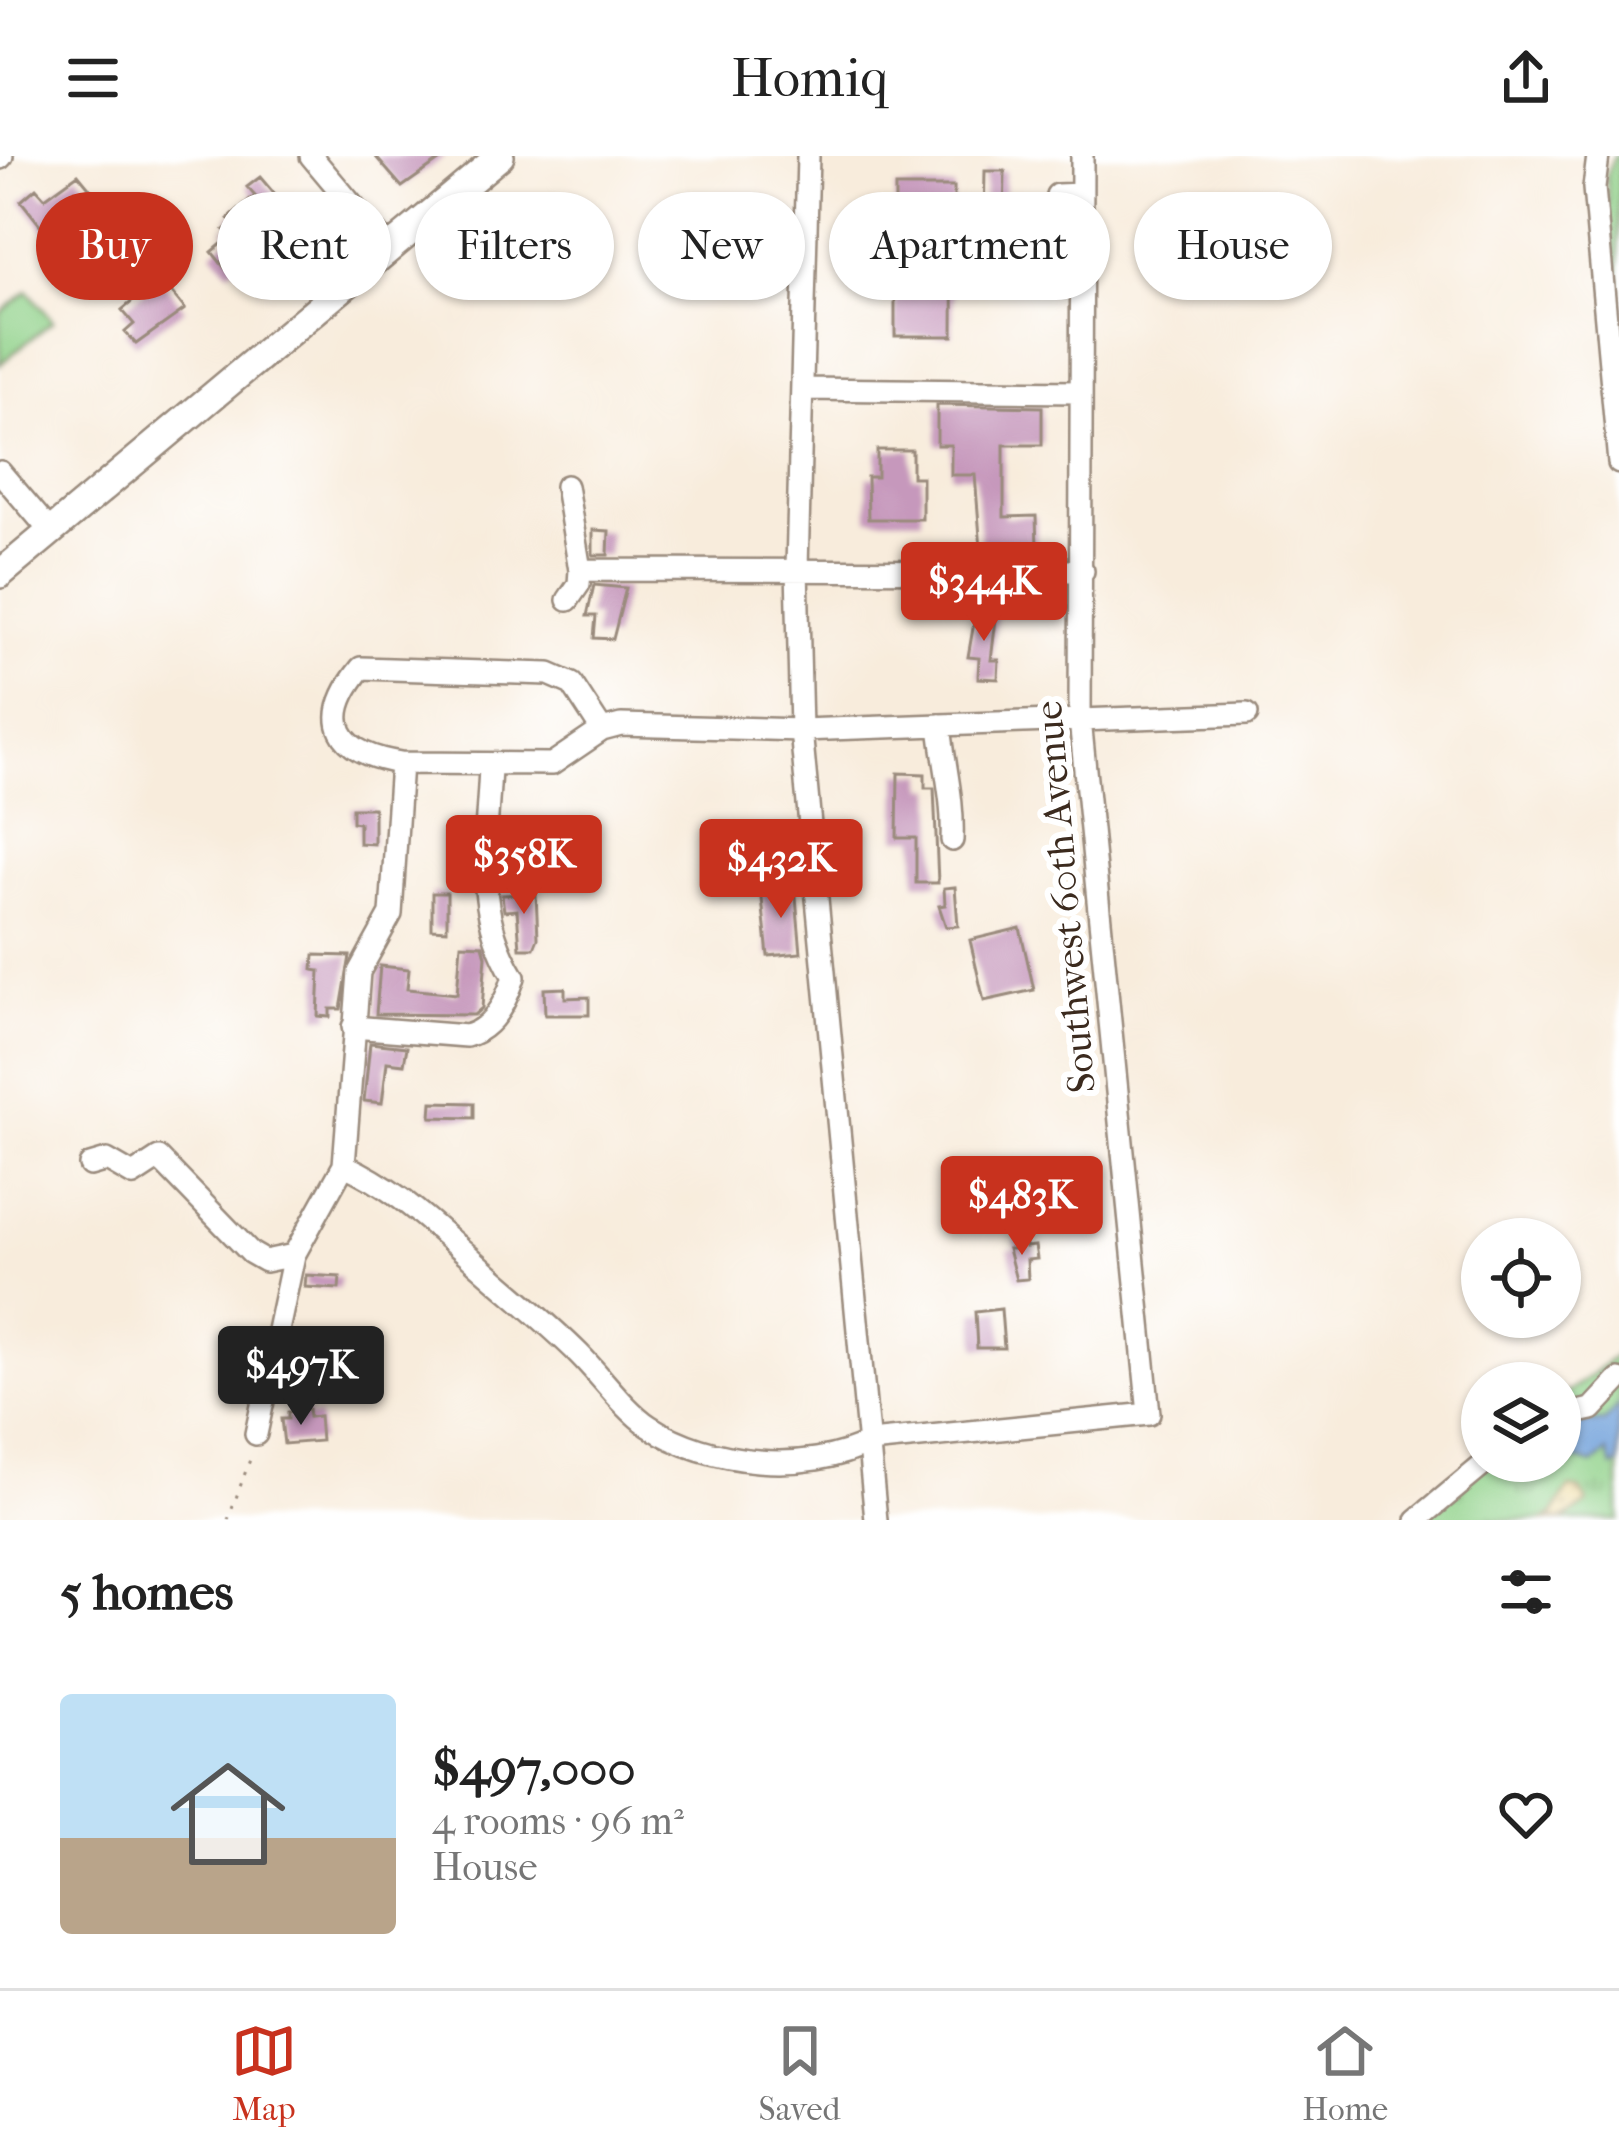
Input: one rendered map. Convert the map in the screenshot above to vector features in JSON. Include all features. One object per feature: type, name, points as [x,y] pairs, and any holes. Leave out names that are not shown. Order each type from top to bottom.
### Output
[{"type":"main road","points":[[391,247],[500,156]]},
{"type":"main road","points":[[0,574],[328,300]]},
{"type":"street","points":[[311,156],[341,192]]},
{"type":"street","points":[[808,156],[796,568],[801,730],[823,1008],[876,1520]]},
{"type":"street","name":"Southwest 60th Avenue","points":[[1082,156],[1082,192]]},
{"type":"street","points":[[1598,156],[1594,188],[1619,464]]},
{"type":"street","name":"Southwest 60th Avenue","points":[[870,1442],[1149,1414],[1080,719],[1078,392],[1069,300]]},
{"type":"street","points":[[802,389],[1078,392]]},
{"type":"street","points":[[0,472],[51,532]]},
{"type":"street","points":[[566,486],[580,570],[579,584],[568,600]]},
{"type":"street","points":[[580,570],[1082,571]]},
{"type":"street","points":[[602,730],[572,684],[549,674],[361,668],[341,692],[336,711],[340,731],[367,758],[490,767],[552,764],[602,730],[620,724],[801,730],[1247,714]]},
{"type":"street","points":[[940,724],[945,780],[954,794],[952,840]]},
{"type":"street","points":[[256,1434],[294,1255],[344,1165],[358,972],[392,914],[400,763]]},
{"type":"street","points":[[353,1027],[466,1036],[482,1032],[508,996],[514,977],[492,941],[484,907],[490,767]]},
{"type":"street","points":[[90,1166],[107,1160],[133,1175],[159,1158],[251,1253],[265,1261],[294,1255]]},
{"type":"street","points":[[344,1165],[414,1204],[553,1328],[645,1424],[670,1438],[723,1456],[811,1460],[849,1453],[870,1442]]},
{"type":"street","points":[[1581,1411],[1592,1408],[1619,1380]]},
{"type":"street","points":[[1417,1520],[1463,1482]]},
{"type":"path","points":[[228,1520],[256,1434]]},
{"type":"green space","points":[[1614,156],[1619,156],[1619,321],[1606,176]]},
{"type":"green space","points":[[28,291],[53,321],[0,364],[0,313]]},
{"type":"green space","points":[[1619,1353],[1619,1520],[1405,1520],[1461,1476],[1461,1482],[1581,1482],[1581,1383]]},
{"type":"sand","points":[[1569,1488],[1581,1490],[1588,1503],[1562,1520],[1544,1520],[1554,1514]]},
{"type":"water","points":[[1619,1405],[1619,1464],[1613,1468],[1607,1452],[1593,1464],[1581,1460],[1581,1424],[1605,1421]]},
{"type":"building","points":[[375,156],[446,156],[402,187]]},
{"type":"building","points":[[985,171],[1005,171],[1005,192],[985,192]]},
{"type":"building","points":[[78,174],[93,192],[53,192]]},
{"type":"building","points":[[260,177],[273,192],[251,192],[247,187]]},
{"type":"building","points":[[895,187],[954,187],[954,192],[895,192]]},
{"type":"building","points":[[36,188],[40,192],[36,220],[21,201]]},
{"type":"building","points":[[134,300],[178,300],[185,309],[136,344],[125,332],[134,324],[122,310]]},
{"type":"building","points":[[895,300],[953,300],[953,336],[895,336]]},
{"type":"building","points":[[937,405],[1042,407],[1042,445],[1004,445],[1004,517],[1036,516],[1037,548],[981,549],[975,475],[951,475],[951,445],[937,445]]},
{"type":"building","points":[[877,450],[912,450],[912,477],[922,477],[922,519],[868,519],[867,477],[877,477]]},
{"type":"building","points":[[593,530],[609,531],[608,555],[593,555]]},
{"type":"building","points":[[594,585],[626,588],[613,639],[594,638],[596,616],[587,616]]},
{"type":"building","points":[[976,611],[997,611],[991,660],[999,660],[998,679],[978,678],[979,658],[968,657]]},
{"type":"building","points":[[898,773],[925,774],[925,788],[934,788],[938,883],[916,883],[916,838],[897,838]]},
{"type":"building","points":[[352,808],[374,808],[374,844],[359,843],[359,823],[352,822]]},
{"type":"building","points":[[795,886],[801,953],[768,956],[761,889]]},
{"type":"building","points":[[955,887],[958,926],[946,927],[939,906],[945,905],[944,888]]},
{"type":"building","points":[[432,893],[447,893],[447,930],[432,929]]},
{"type":"building","points":[[536,894],[538,938],[534,948],[520,948],[517,910],[504,911],[502,895]]},
{"type":"building","points":[[1020,928],[1034,990],[984,1001],[970,940]]},
{"type":"building","points":[[461,944],[483,945],[486,956],[482,1008],[474,1015],[376,1014],[380,966],[409,969],[407,989],[457,994]]},
{"type":"building","points":[[314,955],[350,956],[341,1009],[330,1009],[330,1017],[318,1016],[320,971],[313,970]]},
{"type":"building","points":[[565,988],[565,998],[589,997],[589,1015],[545,1015],[544,989]]},
{"type":"building","points":[[370,1043],[407,1047],[404,1064],[387,1062],[382,1103],[364,1101]]},
{"type":"building","points":[[432,1102],[474,1103],[474,1118],[431,1117]]},
{"type":"building","points":[[1015,1173],[1015,1186],[987,1187],[988,1218],[971,1219],[971,1175]]},
{"type":"building","points":[[1025,1236],[1026,1247],[1035,1246],[1037,1259],[1027,1260],[1028,1279],[1016,1280],[1008,1249],[1015,1249],[1015,1237]]},
{"type":"building","points":[[306,1275],[340,1277],[339,1289],[305,1287]]},
{"type":"building","points":[[1001,1309],[1004,1348],[977,1348],[975,1312]]},
{"type":"building","points":[[308,1409],[309,1417],[319,1416],[321,1441],[284,1444],[281,1419],[288,1419],[288,1412]]}]
